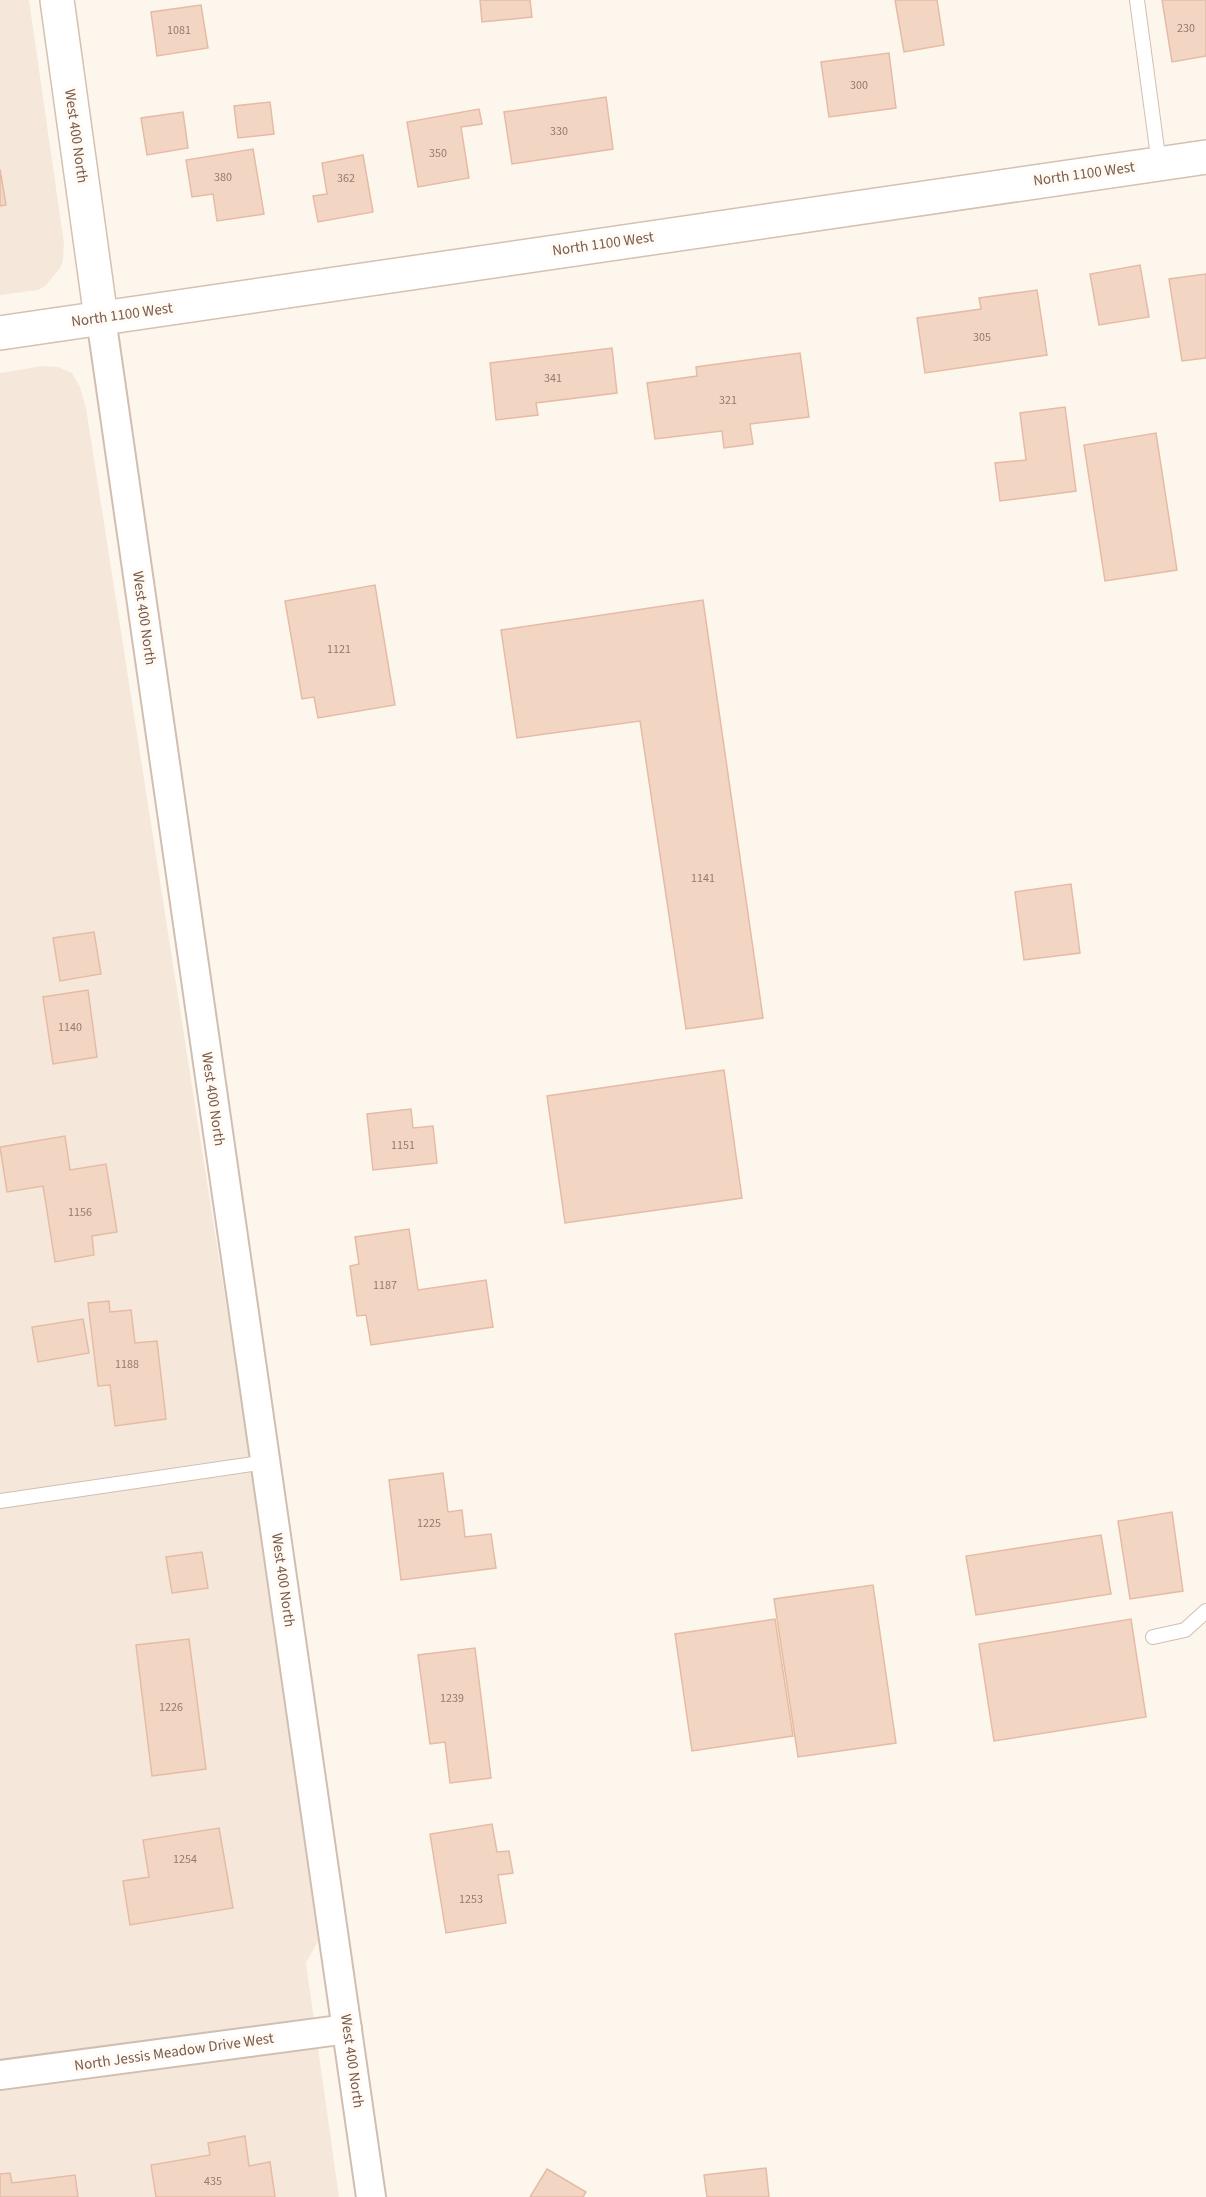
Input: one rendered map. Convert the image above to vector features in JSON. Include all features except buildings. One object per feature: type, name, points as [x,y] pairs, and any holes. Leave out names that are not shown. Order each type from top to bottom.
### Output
[{"type":"street","name":"West 400 North","points":[[57,0],[371,2197]]},
{"type":"street","name":"North 1100 West","points":[[0,333],[1206,157]]},
{"type":"street","name":"North Jessis Meadow Drive West","points":[[0,2075],[347,2029]]},
{"type":"lane","points":[[1137,0],[1159,164]]},
{"type":"lane","points":[[0,1500],[266,1462]]},
{"type":"lane","points":[[1153,1637],[1185,1630],[1206,1611]]},
{"type":"shaded area","points":[[0,0],[29,0],[64,244],[60,268],[45,286],[38,290],[0,295]]},
{"type":"shaded area","points":[[42,366],[58,367],[72,373],[80,387],[86,408],[324,1930],[306,1963],[339,2197],[0,2197],[0,373]]}]
